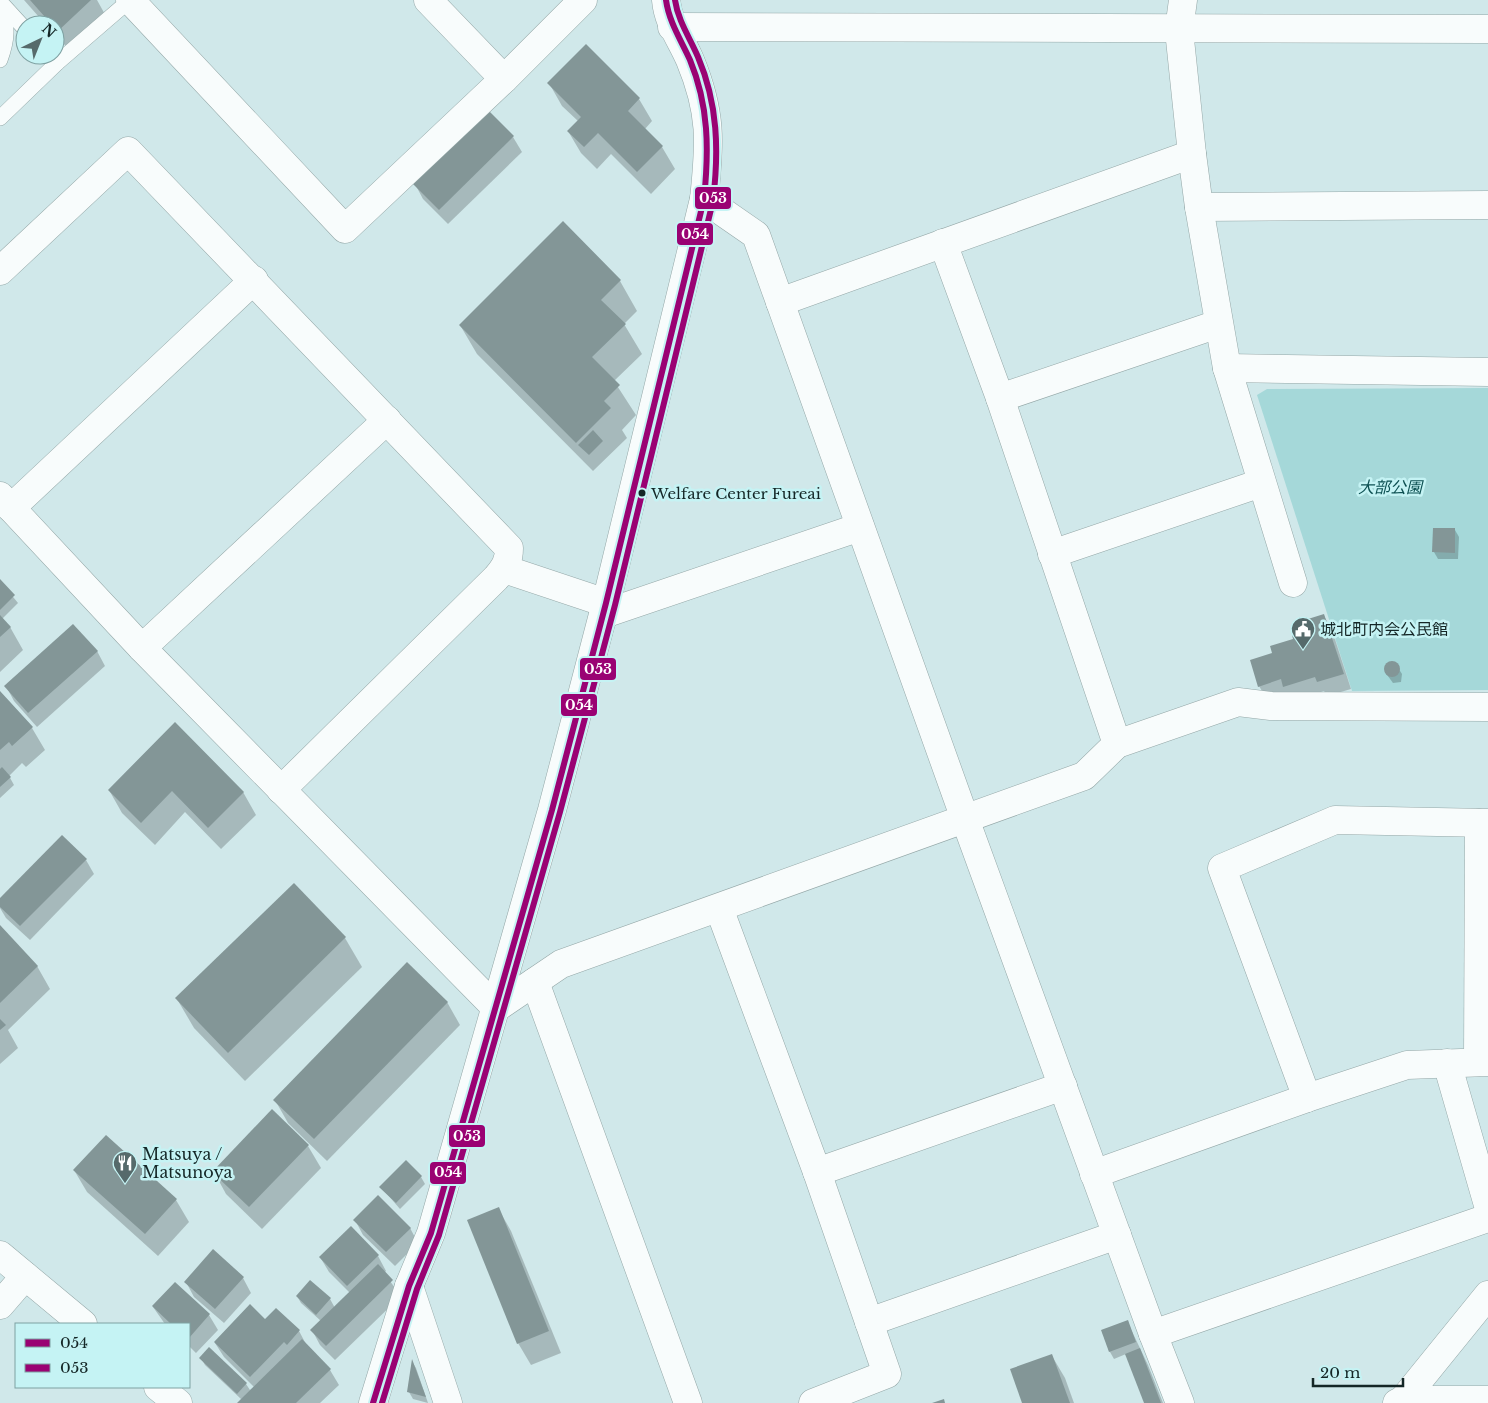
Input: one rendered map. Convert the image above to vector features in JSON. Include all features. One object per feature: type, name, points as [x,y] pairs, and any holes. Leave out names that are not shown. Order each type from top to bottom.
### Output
[{"type":"street","points":[[130,0],[345,229],[504,80],[583,0]]},
{"type":"street","points":[[428,0],[504,80]]},
{"type":"street","points":[[374,1403],[410,1286],[431,1233],[496,1008],[605,609],[704,199],[709,157],[707,109],[689,58],[672,27],[666,0]]},
{"type":"street","points":[[1183,0],[1179,30],[1192,154],[1218,324],[1227,368],[1293,583]]},
{"type":"street","points":[[672,27],[1179,30],[1488,29]]},
{"type":"street","points":[[0,271],[128,151],[254,280],[509,548],[509,558],[504,569],[281,790]]},
{"type":"street","points":[[780,302],[1192,154]]},
{"type":"street","points":[[704,199],[756,235],[965,820],[1180,1403]]},
{"type":"street","points":[[1199,207],[1488,205]]},
{"type":"street","points":[[943,243],[1000,398],[1117,744]]},
{"type":"street","points":[[254,280],[6,502],[142,648],[496,1008]]},
{"type":"street","points":[[1000,398],[1218,324]]},
{"type":"street","points":[[1227,368],[1488,372]]},
{"type":"street","points":[[142,648],[387,420]]},
{"type":"street","points":[[1052,554],[1261,483]]},
{"type":"street","points":[[504,569],[605,609],[860,527]]},
{"type":"street","points":[[496,1008],[561,964],[1084,776],[1117,744],[1238,702],[1271,706],[1488,707]]},
{"type":"street","points":[[1094,1174],[1307,1098],[1407,1065],[1483,1062],[1483,823],[1335,820],[1222,868],[1307,1098]]},
{"type":"street","points":[[719,908],[817,1172],[887,1374],[813,1403]]},
{"type":"street","points":[[536,982],[688,1403]]},
{"type":"street","points":[[1447,1063],[1488,1205]]},
{"type":"street","points":[[817,1172],[1063,1086]]},
{"type":"street","points":[[1153,1334],[1488,1218]]},
{"type":"street","points":[[869,1322],[1117,1235]]},
{"type":"street","points":[[0,1255],[82,1323]]},
{"type":"street","points":[[0,1305],[25,1276]]},
{"type":"street","points":[[410,1286],[448,1403]]},
{"type":"street","points":[[1400,1401],[1488,1295]]},
{"type":"street","points":[[159,1388],[178,1403]]},
{"type":"street","points":[[1400,1401],[1488,1400]]},
{"type":"lane","points":[[65,50],[130,0]]},
{"type":"lane","points":[[0,1],[15,17]]},
{"type":"lane","points":[[0,7],[7,21],[5,45],[0,60]]},
{"type":"lane","points":[[0,118],[48,65]]},
{"type":"green space","name":"大部公園","points":[[1488,388],[1488,690],[1352,691],[1257,395],[1267,389]]},
{"type":"building","points":[[30,0],[91,0],[65,24],[65,15],[43,15]]},
{"type":"building","points":[[586,44],[640,98],[628,111],[663,146],[637,172],[598,133],[584,147],[567,131],[581,117],[547,83]]},
{"type":"building","points":[[488,110],[514,136],[439,210],[413,184]]},
{"type":"building","points":[[563,221],[621,280],[601,300],[626,324],[592,357],[620,385],[604,401],[611,408],[576,443],[459,325]]},
{"type":"building","points":[[593,430],[603,441],[589,455],[578,445]]},
{"type":"building","points":[[1433,528],[1455,528],[1455,553],[1432,552]]},
{"type":"building","points":[[0,579],[15,595],[0,610]]},
{"type":"building","name":"城北町内会公民館","points":[[1324,614],[1344,674],[1317,682],[1315,677],[1283,687],[1281,679],[1258,687],[1250,660],[1272,653],[1270,646],[1293,639],[1292,635],[1308,619]]},
{"type":"building","points":[[0,615],[11,627],[0,637]]},
{"type":"building","points":[[73,624],[98,651],[28,713],[4,686]]},
{"type":"building","points":[[1392,661],[1398,663],[1400,669],[1398,675],[1392,677],[1386,675],[1384,669],[1386,663]]},
{"type":"building","points":[[0,691],[33,727],[12,746],[9,742],[0,750]]},
{"type":"building","points":[[175,722],[244,792],[208,828],[172,791],[141,823],[108,790]]},
{"type":"building","points":[[2,767],[11,777],[0,787],[0,769]]},
{"type":"building","points":[[62,835],[87,859],[20,926],[0,907],[0,898]]},
{"type":"building","points":[[294,883],[346,937],[228,1053],[175,998]]},
{"type":"building","points":[[0,925],[38,966],[0,1003]]},
{"type":"building","points":[[407,962],[448,1002],[314,1139],[273,1100]]},
{"type":"building","points":[[0,1019],[6,1025],[0,1030]]},
{"type":"building","points":[[272,1109],[309,1145],[249,1207],[212,1172]]},
{"type":"building","name":"Matsuya / Matsunoya","points":[[106,1135],[177,1199],[145,1234],[73,1170]]},
{"type":"building","points":[[406,1160],[422,1176],[396,1203],[379,1187]]},
{"type":"building","points":[[378,1195],[411,1228],[386,1252],[353,1220]]},
{"type":"building","points":[[499,1207],[549,1331],[517,1344],[467,1220]]},
{"type":"building","points":[[351,1226],[379,1255],[347,1286],[319,1257]]},
{"type":"building","points":[[213,1249],[244,1277],[215,1309],[184,1282]]},
{"type":"building","points":[[378,1264],[393,1280],[326,1346],[310,1330]]},
{"type":"building","points":[[310,1280],[331,1298],[316,1315],[296,1296]]},
{"type":"building","points":[[175,1282],[210,1314],[190,1337],[190,1323],[170,1323],[152,1306]]},
{"type":"building","points":[[250,1304],[265,1319],[276,1308],[300,1330],[287,1345],[284,1342],[250,1377],[214,1342]]},
{"type":"building","points":[[1128,1320],[1136,1342],[1109,1352],[1101,1330]]},
{"type":"building","points":[[302,1339],[331,1369],[296,1403],[237,1403]]},
{"type":"building","points":[[209,1347],[247,1383],[237,1394],[199,1358]]},
{"type":"building","points":[[1140,1348],[1161,1403],[1144,1403],[1125,1354]]},
{"type":"building","points":[[1052,1354],[1070,1403],[1022,1403],[1010,1369]]},
{"type":"building","points":[[412,1359],[426,1397],[407,1392]]},
{"type":"building","points":[[944,1399],[945,1403],[932,1403]]},
{"type":"transit line","name":"054","points":[[373,1403],[409,1286],[431,1233],[552,810],[606,603],[704,199],[707,146],[701,94],[690,60],[673,23],[666,0]]},
{"type":"transit line","name":"053","points":[[382,1403],[417,1289],[439,1235],[560,812],[615,605],[713,201],[716,146],[710,92],[698,57],[681,22],[675,0]]},
{"type":"place","name":"Welfare Center Fureai","points":[[642,493]]},
{"type":"place","name":"城北町内会公民館","points":[[1303,650]]},
{"type":"place","name":"Matsuya / Matsunoya","points":[[125,1184]]}]
